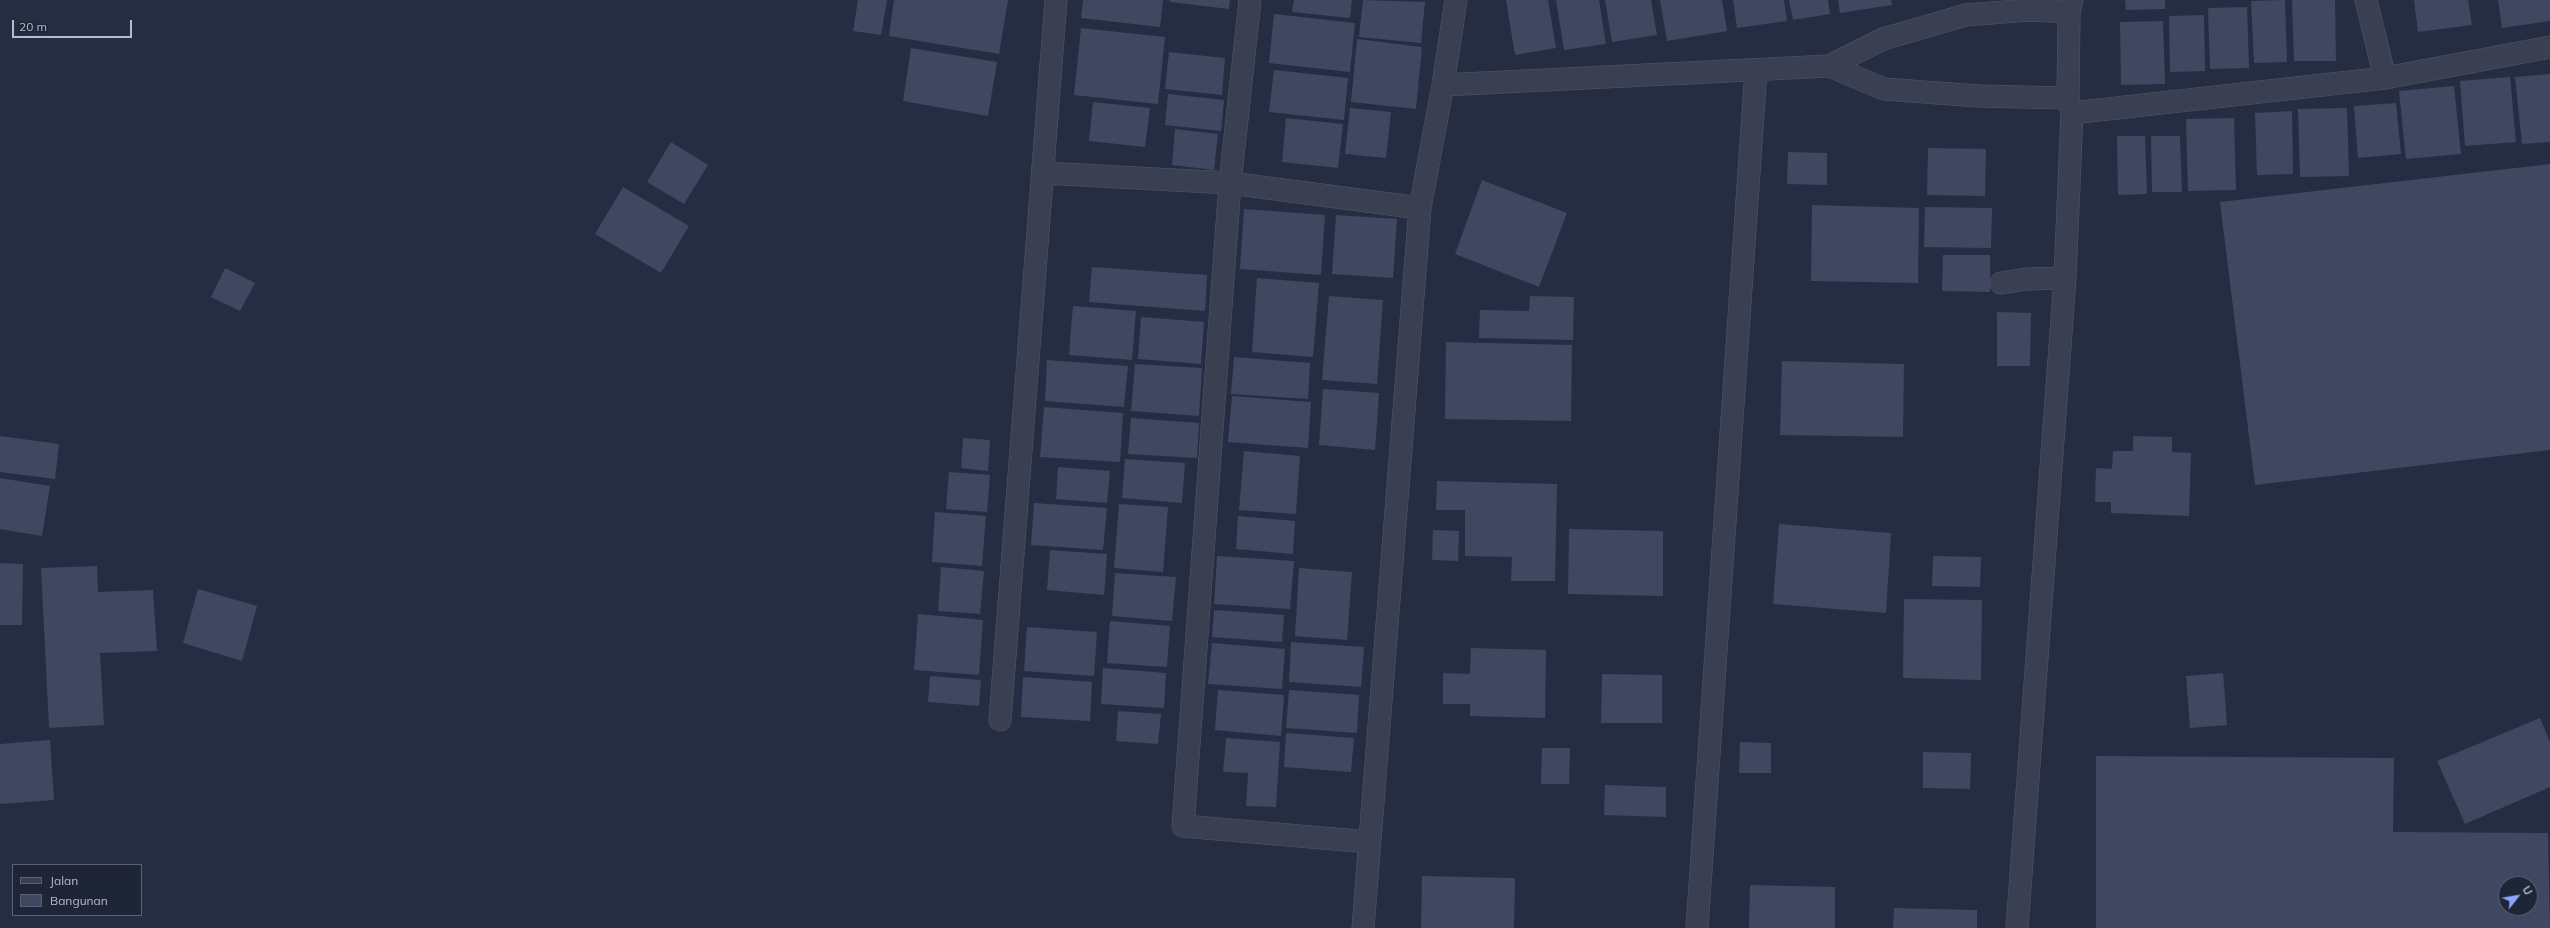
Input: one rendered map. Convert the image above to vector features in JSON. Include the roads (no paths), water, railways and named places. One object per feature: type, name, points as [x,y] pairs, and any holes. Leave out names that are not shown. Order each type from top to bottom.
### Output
[{"type":"street","points":[[1000,720],[1044,173],[1056,0]]},
{"type":"street","points":[[1250,0],[1230,183],[1183,826],[1369,842]]},
{"type":"street","points":[[1363,928],[1420,208],[1443,85],[1456,0]]},
{"type":"street","points":[[2366,0],[2385,78]]},
{"type":"street","points":[[1443,85],[1829,66],[1883,39],[1966,15],[2070,6],[2070,106],[2065,278],[2017,928]]},
{"type":"street","points":[[1829,66],[1884,89],[1978,96],[2070,106],[2385,78],[2550,47]]},
{"type":"street","points":[[1697,928],[1756,70]]},
{"type":"street","points":[[1044,173],[1230,183],[1420,208]]},
{"type":"street","points":[[2001,284],[2027,279],[2065,278]]}]
